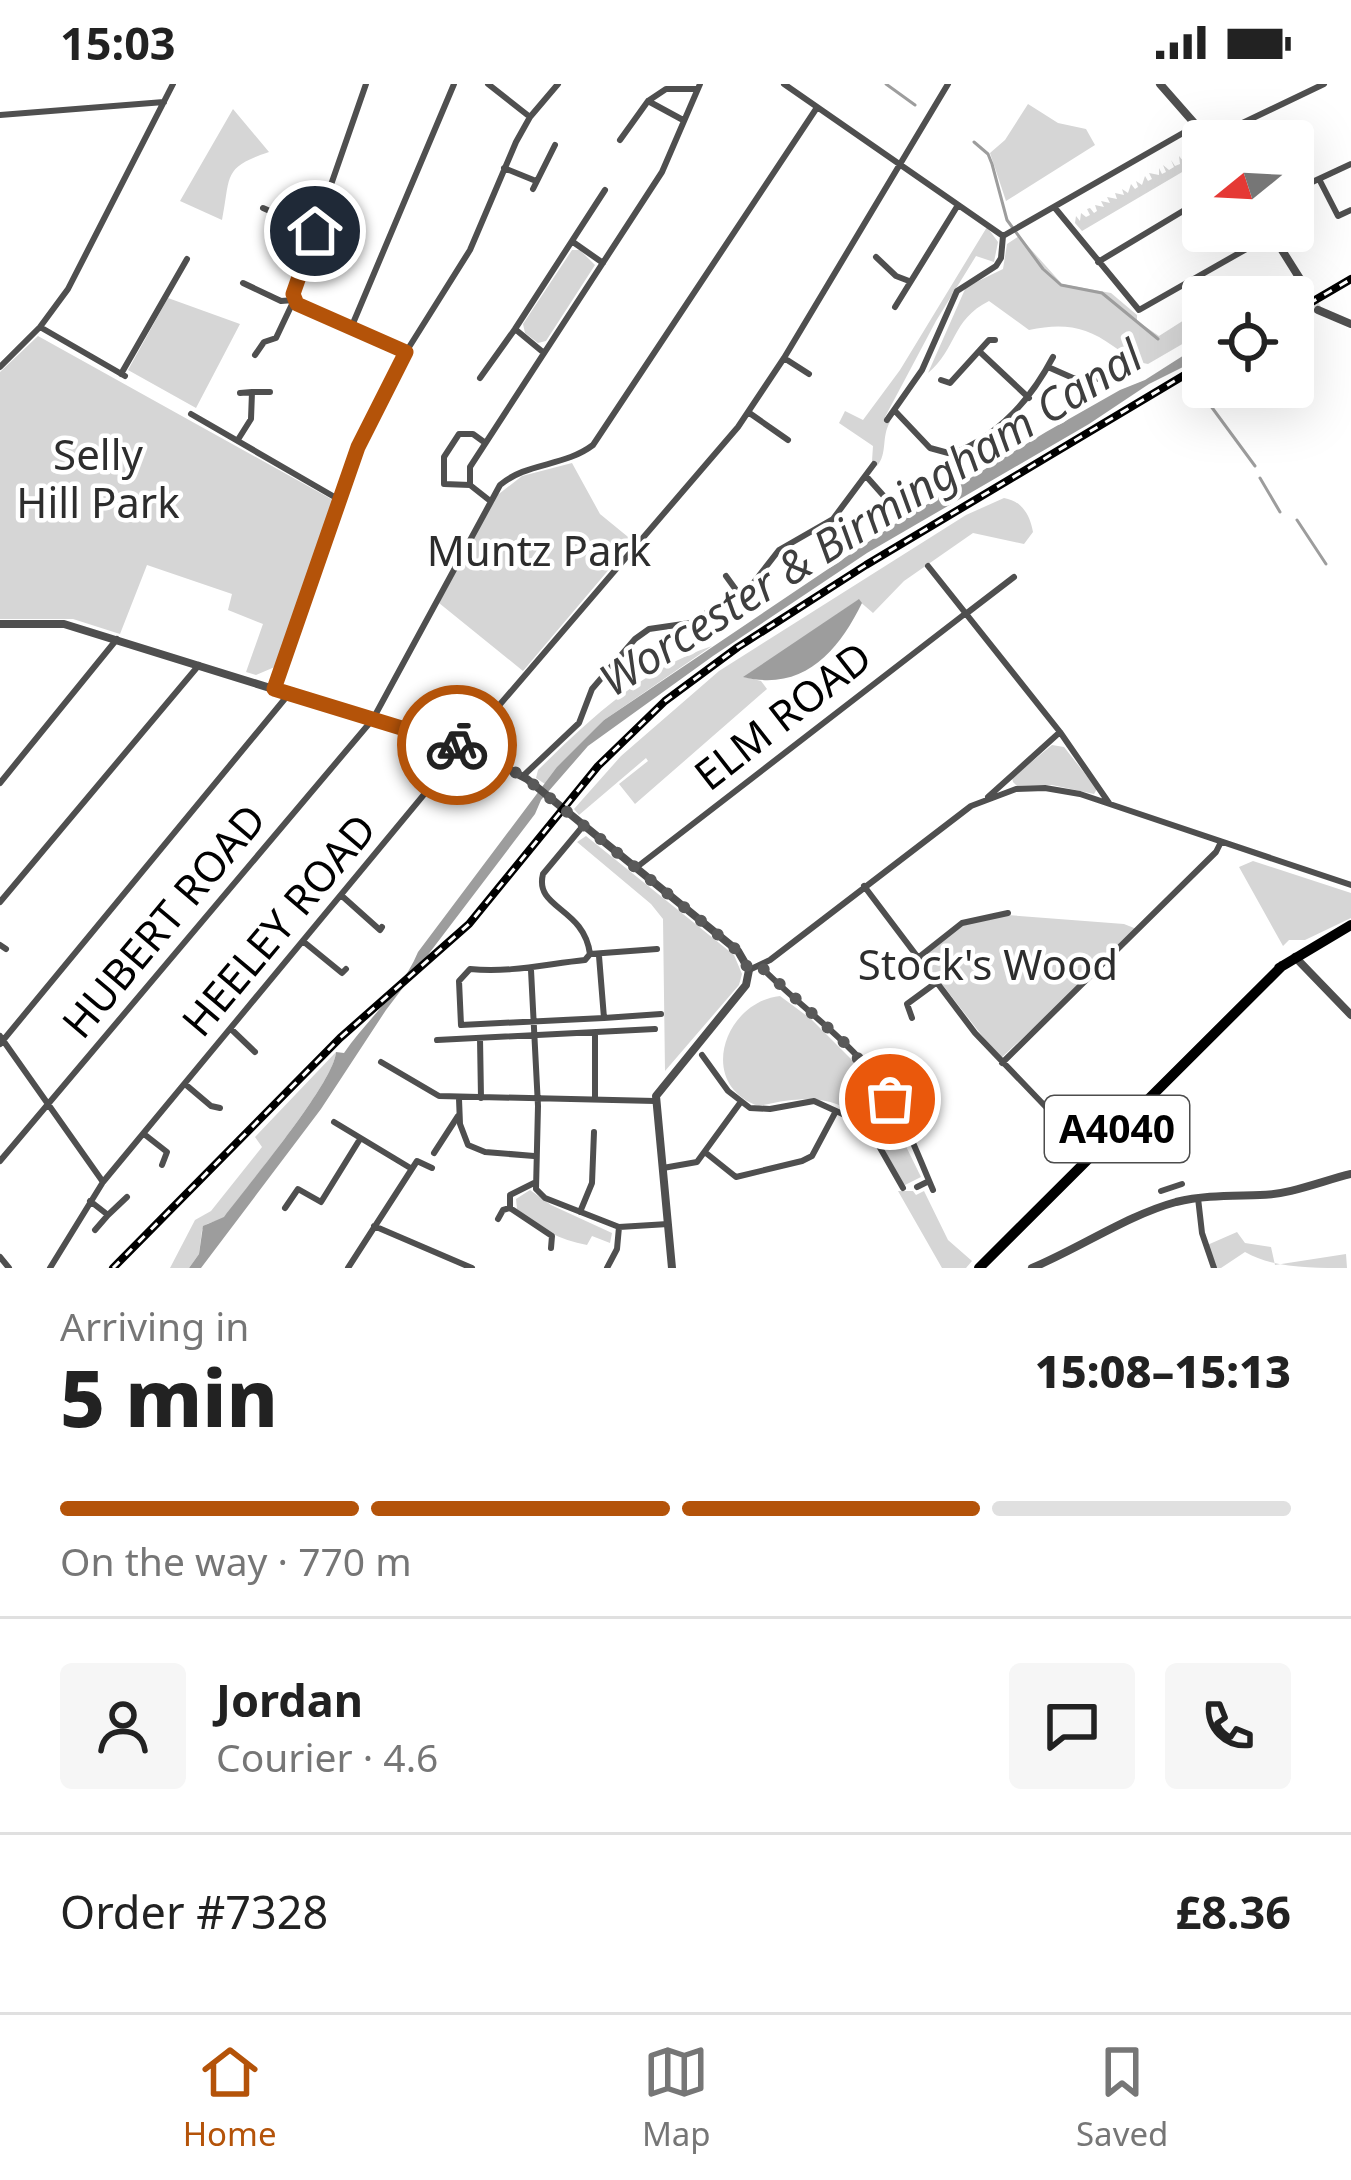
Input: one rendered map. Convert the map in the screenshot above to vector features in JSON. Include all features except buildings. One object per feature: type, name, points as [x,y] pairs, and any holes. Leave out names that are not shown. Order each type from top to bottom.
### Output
[{"type":"highway","name":"A4040","points":[[979,1268],[1282,966],[1351,925]]},
{"type":"street","points":[[0,367],[40,327],[85,260],[173,84]]},
{"type":"street","points":[[255,355],[264,342],[276,338],[295,300],[366,84]]},
{"type":"street","points":[[351,328],[454,84]]},
{"type":"street","points":[[488,84],[530,117]]},
{"type":"street","points":[[274,689],[358,447],[406,352],[470,250],[530,117],[558,84]]},
{"type":"street","points":[[784,84],[1005,236]]},
{"type":"street","name":"HEELEY ROAD","points":[[50,1268],[104,1182],[748,412],[948,84]]},
{"type":"street","points":[[1160,84],[1192,120]]},
{"type":"street","points":[[1250,120],[1324,84]]},
{"type":"street","points":[[470,485],[470,467],[485,442],[662,172],[699,87],[665,89],[648,101],[620,140]]},
{"type":"street","points":[[648,101],[683,120]]},
{"type":"street","points":[[0,115],[164,102]]},
{"type":"street","points":[[485,442],[473,434],[459,434],[444,457],[444,484],[470,485],[489,500],[510,476],[562,463],[593,445],[816,109]]},
{"type":"street","points":[[887,419],[922,370],[957,291],[996,266],[1005,236],[1182,134]]},
{"type":"street","points":[[504,168],[534,185],[555,145]]},
{"type":"street","points":[[1314,181],[1351,164]]},
{"type":"street","points":[[1319,179],[1338,216],[1351,210]]},
{"type":"street","points":[[480,378],[605,190]]},
{"type":"street","points":[[896,307],[958,205]]},
{"type":"street","points":[[263,208],[315,231]]},
{"type":"street","points":[[1055,208],[1139,310],[1238,252]]},
{"type":"street","points":[[1098,262],[1182,212]]},
{"type":"street","points":[[573,242],[603,263]]},
{"type":"street","points":[[876,257],[896,276],[909,281]]},
{"type":"street","points":[[40,327],[123,375],[187,259]]},
{"type":"street","points":[[242,283],[281,301],[295,300],[406,352]]},
{"type":"street","points":[[1318,310],[1351,324]]},
{"type":"street","points":[[515,329],[544,353]]},
{"type":"street","points":[[947,385],[992,340],[985,331]]},
{"type":"street","points":[[980,352],[1029,398]]},
{"type":"street","points":[[895,411],[930,448],[952,454],[980,439],[1029,398],[1053,357]]},
{"type":"street","points":[[784,358],[809,374]]},
{"type":"street","points":[[1048,367],[1073,378],[1099,375],[1112,379]]},
{"type":"street","points":[[239,438],[251,418],[253,392]]},
{"type":"street","points":[[240,393],[270,392]]},
{"type":"street","points":[[748,412],[788,440]]},
{"type":"street","points":[[191,414],[338,499]]},
{"type":"street","points":[[523,776],[579,723],[592,689],[635,639],[649,629],[690,623],[739,594],[760,578],[779,550],[833,519],[874,464]]},
{"type":"street","points":[[866,476],[890,497]]},
{"type":"street","name":"HUBERT ROAD","points":[[0,1161],[373,719],[489,500]]},
{"type":"street","points":[[928,566],[1060,732],[1109,803]]},
{"type":"street","points":[[724,575],[739,594]]},
{"type":"street","name":"ELM ROAD","points":[[637,867],[1014,577]]},
{"type":"street","points":[[0,625],[64,624],[464,747],[534,784],[738,951],[749,970],[746,986],[662,1086],[655,1101],[672,1268]]},
{"type":"street","points":[[0,782],[117,639]]},
{"type":"street","points":[[0,902],[200,665]]},
{"type":"street","points":[[104,1182],[1,1040],[290,693]]},
{"type":"street","points":[[749,970],[988,797],[1060,732]]},
{"type":"street","points":[[988,797],[1016,789],[1062,790],[1351,885]]},
{"type":"street","points":[[583,826],[543,874],[541,883],[546,898],[586,932],[595,955],[601,1018]]},
{"type":"street","points":[[1002,1063],[1140,929],[1221,842]]},
{"type":"street","points":[[864,886],[1002,1063],[1091,1154]]},
{"type":"street","points":[[342,896],[380,930],[382,927]]},
{"type":"street","points":[[919,957],[962,923],[1007,914]]},
{"type":"street","points":[[304,942],[342,974],[346,969]]},
{"type":"street","points":[[461,1025],[459,981],[470,969],[531,970],[540,964],[586,960],[612,951],[658,949]]},
{"type":"street","points":[[1294,956],[1351,1016]]},
{"type":"street","points":[[760,966],[874,1075],[933,1190]]},
{"type":"street","points":[[531,970],[538,1098],[534,1184],[539,1194],[620,1227],[668,1224]]},
{"type":"street","points":[[912,1018],[907,1004],[937,982]]},
{"type":"street","points":[[449,1026],[661,1014]]},
{"type":"street","points":[[437,1040],[655,1029]]},
{"type":"street","points":[[231,1030],[255,1052]]},
{"type":"street","points":[[595,1033],[595,1099]]},
{"type":"street","points":[[480,1038],[481,1098]]},
{"type":"street","points":[[702,1055],[740,1103],[759,1109],[814,1101],[858,1121],[871,1132],[903,1188]]},
{"type":"street","points":[[381,1062],[439,1096],[655,1101]]},
{"type":"street","name":"HEELEY ROAD","points":[[184,1084],[215,1107],[206,1114]]},
{"type":"street","points":[[459,1098],[468,1145],[475,1150],[534,1156]]},
{"type":"street","points":[[663,1168],[691,1165],[706,1153],[740,1103]]},
{"type":"street","points":[[706,1153],[736,1177],[806,1159],[836,1112]]},
{"type":"street","points":[[434,1153],[459,1115]]},
{"type":"street","points":[[334,1121],[412,1169]]},
{"type":"street","points":[[580,1212],[592,1183],[594,1132]]},
{"type":"street","points":[[144,1134],[167,1152],[162,1165]]},
{"type":"street","points":[[285,1208],[298,1189],[321,1202],[360,1139]]},
{"type":"street","points":[[348,1268],[412,1169],[418,1162],[432,1168]]},
{"type":"street","points":[[1032,1268],[1059,1263],[1123,1222],[1175,1202],[1234,1193],[1260,1196],[1351,1174]]},
{"type":"street","points":[[917,1187],[929,1181]]},
{"type":"street","points":[[510,1208],[510,1195],[534,1184]]},
{"type":"street","points":[[1161,1191],[1182,1184]]},
{"type":"street","points":[[1172,1187],[1175,1202]]},
{"type":"street","points":[[326,1195],[337,1204]]},
{"type":"street","points":[[95,1230],[127,1197]]},
{"type":"street","points":[[1198,1198],[1202,1233],[1214,1268]]},
{"type":"street","points":[[91,1201],[108,1214]]},
{"type":"street","points":[[498,1220],[510,1208],[552,1236],[551,1249]]},
{"type":"street","points":[[374,1226],[472,1268]]},
{"type":"street","points":[[607,1268],[617,1249],[620,1227]]},
{"type":"street","points":[[0,1257],[9,1268]]},
{"type":"green space","points":[[1028,104],[1058,123],[1086,129],[1095,145],[1006,201],[990,153],[1005,140]]},
{"type":"green space","points":[[233,109],[269,152],[243,163],[231,175],[222,220],[180,201]]},
{"type":"green space","points":[[1179,156],[1182,172],[1082,231],[1075,223],[1081,213],[1090,215],[1087,209],[1094,213],[1095,205],[1104,207],[1101,201],[1110,203],[1107,197],[1117,199],[1115,193],[1124,195],[1122,189],[1128,193],[1131,184],[1138,187],[1136,181],[1142,185],[1145,176],[1152,179],[1149,173],[1159,175],[1159,168],[1162,174],[1166,172],[1163,165],[1169,170],[1174,167],[1171,160],[1175,166],[1180,164]]},
{"type":"green space","points":[[987,227],[998,242],[994,262],[976,256],[936,321],[885,417],[890,422],[877,466],[872,461],[873,446],[839,423],[845,411],[863,420],[900,370]]},
{"type":"green space","points":[[1019,236],[1062,284],[1111,293],[1159,336],[1182,321],[1182,344],[1148,364],[1083,330],[1029,330],[989,301],[968,317],[928,373],[966,287],[1003,269],[1007,244]]},
{"type":"green space","points":[[572,250],[580,250],[595,265],[546,341],[538,343],[525,333],[523,324]]},
{"type":"green space","points":[[168,298],[240,324],[196,408],[128,370]]},
{"type":"green space","name":"Selly Hill Park","points":[[38,336],[333,500],[277,666],[256,675],[246,672],[263,624],[228,610],[232,594],[147,565],[120,634],[73,619],[0,619],[0,372]]},
{"type":"green space","name":"Muntz Park","points":[[572,463],[600,514],[633,541],[523,671],[439,603],[495,497],[522,476]]},
{"type":"green space","points":[[1004,498],[1020,506],[1030,520],[1033,532],[1024,544],[973,533],[904,581],[873,613],[858,600],[745,677],[761,681],[767,689],[635,804],[619,784],[646,758],[579,815],[574,809],[621,756],[719,671],[966,515]]},
{"type":"green space","points":[[712,646],[604,720],[545,784],[536,778],[538,770],[577,732],[639,682]]},
{"type":"green space","points":[[1052,745],[1064,747],[1097,789],[1094,794],[1013,782]]},
{"type":"green space","points":[[586,836],[734,955],[742,974],[739,985],[665,1071],[663,919],[577,842]]},
{"type":"green space","points":[[1253,861],[1351,893],[1351,918],[1283,946],[1239,867]]},
{"type":"green space","name":"Stock's Wood","points":[[1007,915],[1124,924],[1139,930],[1000,1059],[921,957],[963,925]]},
{"type":"green space","points":[[780,996],[811,1019],[875,1083],[921,1177],[905,1185],[876,1137],[848,1110],[811,1099],[759,1106],[728,1081],[723,1064],[732,1028],[760,1002]]},
{"type":"green space","points":[[336,1052],[321,1087],[288,1135],[224,1218],[202,1230],[199,1254],[189,1268],[170,1268],[195,1220],[211,1211],[262,1147],[255,1137]]},
{"type":"green space","points":[[530,1190],[612,1233],[610,1243],[592,1236],[587,1245],[577,1243],[541,1227],[517,1209],[516,1199]]},
{"type":"green space","points":[[898,1191],[916,1195],[924,1191],[948,1240],[972,1261],[966,1268],[942,1268]]},
{"type":"green space","points":[[1237,1232],[1245,1243],[1271,1247],[1275,1263],[1245,1252],[1215,1268],[1205,1246]]},
{"type":"green space","points":[[1346,1254],[1347,1268],[1307,1267],[1281,1264]]},
{"type":"shaded area","points":[[1182,356],[1182,368],[867,553],[588,746],[541,800],[386,1010],[321,1109],[201,1268],[189,1268],[199,1254],[203,1226],[224,1217],[306,1110],[336,1052],[344,1053],[394,992],[418,952],[557,767],[604,720],[895,524],[1046,432]]},
{"type":"shaded area","points":[[859,599],[862,603],[842,637],[816,664],[784,679],[743,677]]},
{"type":"waterway","points":[[886,84],[915,105]]},
{"type":"waterway","name":"Worcester & Birmingham Canal","points":[[974,142],[988,154],[1007,220],[1043,269],[1061,285],[1102,293],[1158,339]]},
{"type":"waterway","points":[[1212,408],[1255,466]]},
{"type":"waterway","points":[[1260,478],[1280,512]]},
{"type":"waterway","points":[[1297,520],[1326,564]]},
{"type":"tunnel","points":[[1314,303],[1318,310]]},
{"type":"railway","points":[[1314,301],[1351,279]]},
{"type":"railway","points":[[113,1268],[340,1038],[469,924],[598,766],[665,701],[738,647],[866,565],[1182,377]]},
{"type":"way so far","points":[[457,745],[523,776],[738,951],[749,970],[760,966],[848,1046],[890,1099]]},
{"type":"route","points":[[315,231],[293,294],[297,304],[406,352],[358,447],[274,689],[457,745]]}]
